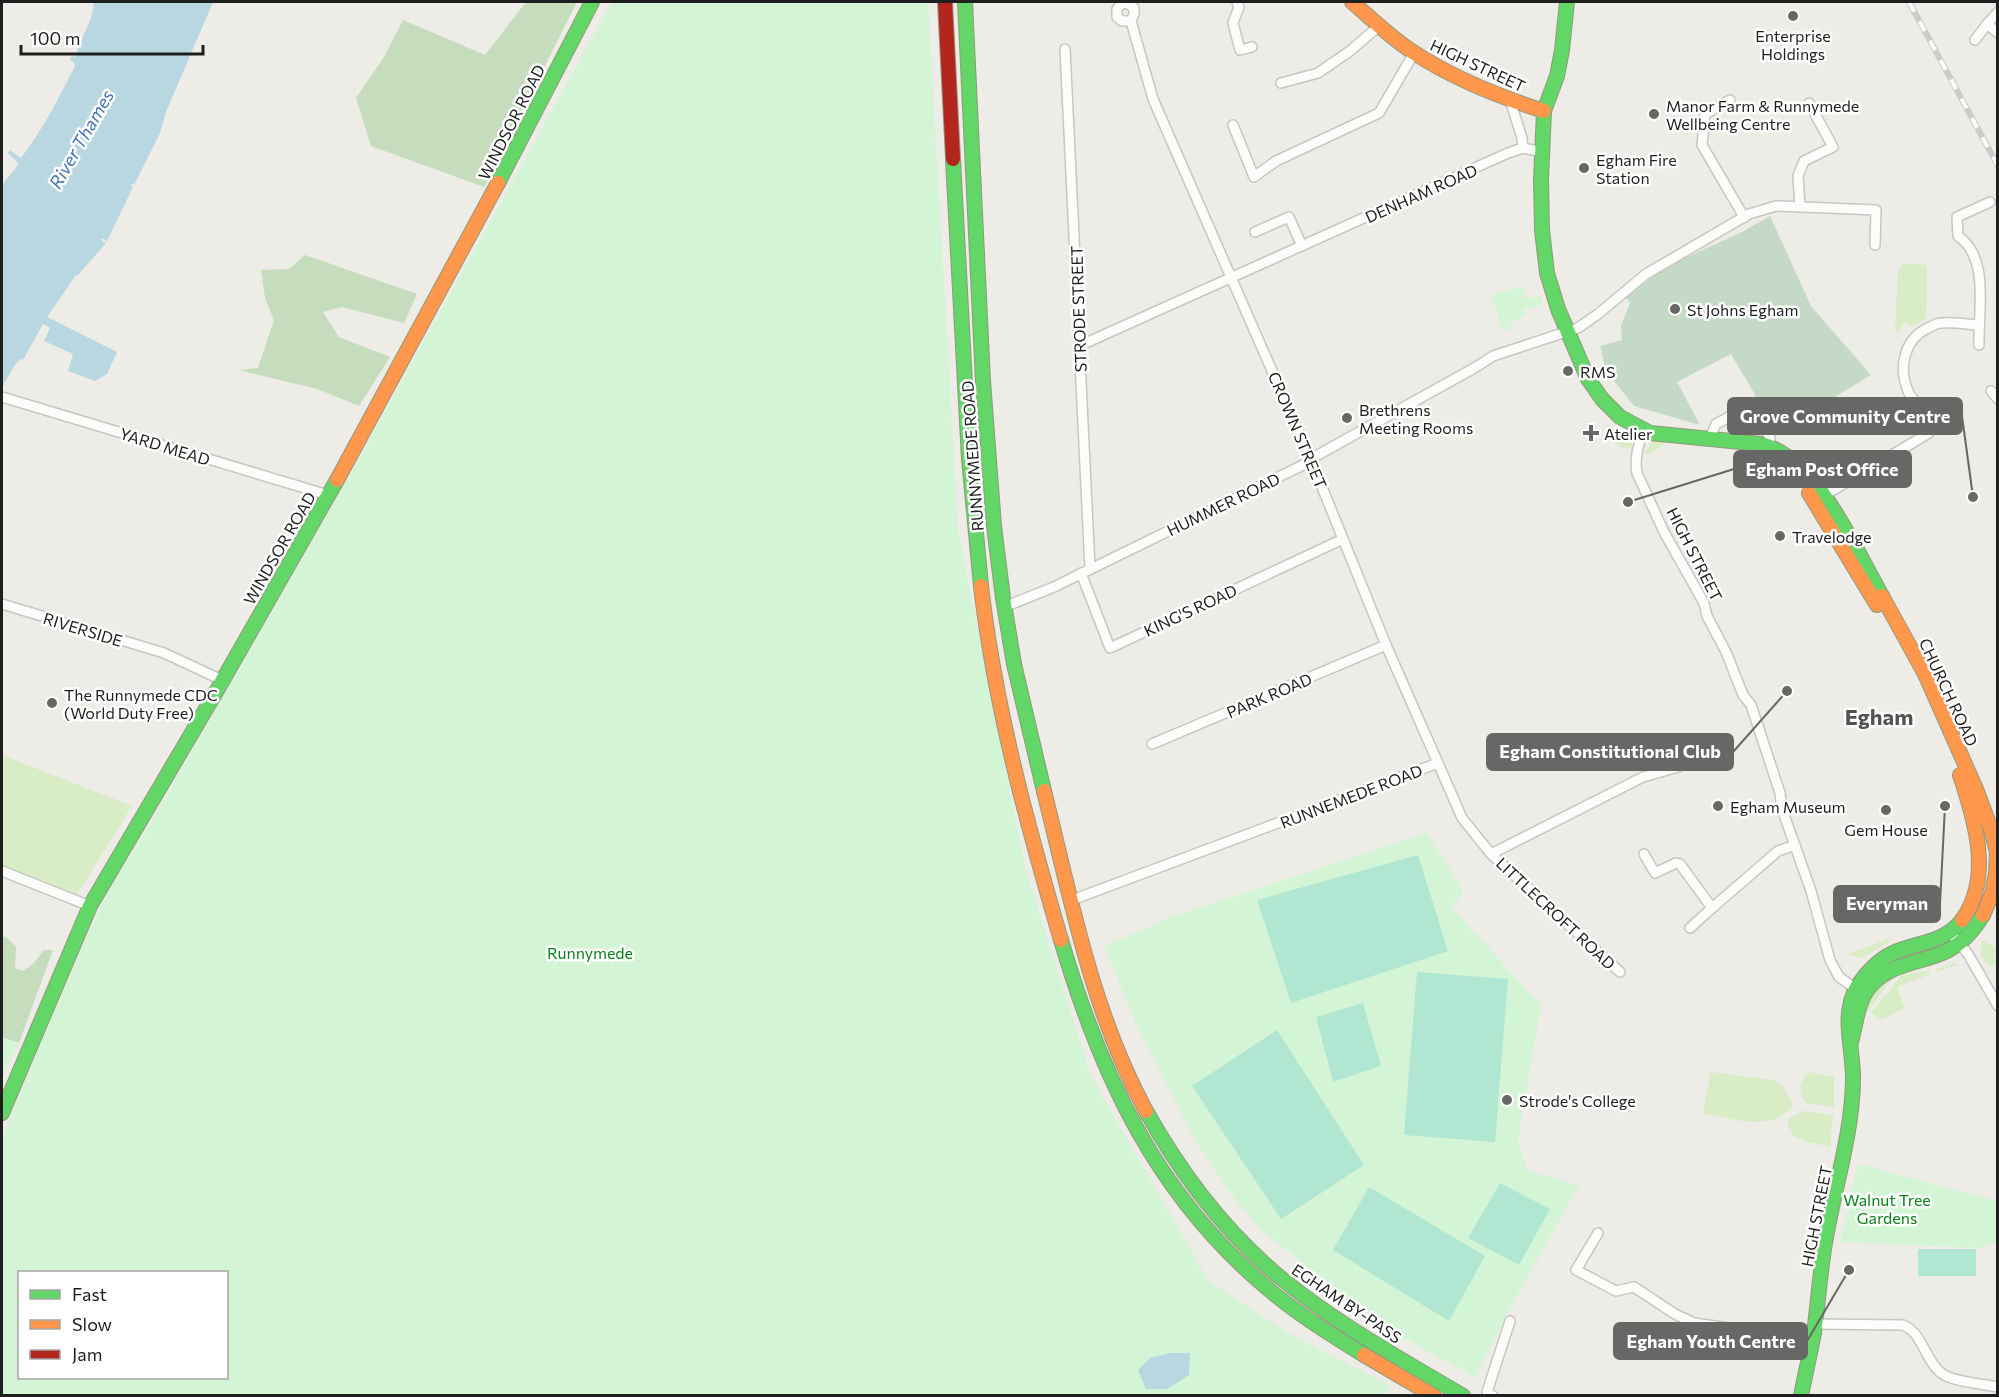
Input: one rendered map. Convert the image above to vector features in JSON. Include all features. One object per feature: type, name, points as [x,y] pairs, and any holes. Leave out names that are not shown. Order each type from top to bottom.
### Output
[{"type":"main road","name":"WINDSOR ROAD","points":[[2,1113],[90,906],[328,495],[470,238],[592,2]]},
{"type":"main road","name":"RUNNYMEDE ROAD","points":[[945,2],[966,425],[978,565],[994,674],[1048,896]]},
{"type":"main road","name":"RUNNYMEDE ROAD","points":[[965,2],[985,424],[992,511],[1004,607],[1023,705],[1072,900]]},
{"type":"main road","name":"HIGH STREET","points":[[1352,2],[1414,53],[1477,86],[1544,111]]},
{"type":"main road","points":[[1567,2],[1557,76],[1544,111],[1540,205],[1547,273],[1567,330],[1588,379],[1602,399],[1620,417],[1643,430]]},
{"type":"main road","name":"CHURCH ROAD","points":[[1643,430],[1662,435],[1746,443],[1757,442],[1798,464],[1931,701],[1952,751],[1987,817],[1990,833],[1995,843],[1996,870],[1990,897],[1981,918],[1960,944],[1939,955],[1894,967],[1860,992]]},
{"type":"main road","name":"CHURCH ROAD","points":[[1860,992],[1867,973],[1877,963],[1900,950],[1941,938],[1968,918],[1981,894],[1990,833]]},
{"type":"main road","name":"EGHAM BY-PASS","points":[[1048,896],[1084,1015],[1102,1062],[1128,1117],[1177,1191],[1225,1247],[1279,1298],[1371,1359],[1434,1395]]},
{"type":"main road","name":"EGHAM BY-PASS","points":[[1072,900],[1104,1016],[1129,1077],[1159,1133],[1204,1199],[1259,1259],[1303,1296],[1372,1341],[1463,1395]]},
{"type":"main road","name":"HIGH STREET","points":[[1801,1395],[1813,1340],[1825,1245],[1842,1168],[1851,1112],[1853,1068],[1851,1042],[1860,1003],[1860,992]]},
{"type":"street","points":[[1237,2],[1239,7],[1233,23],[1240,50],[1252,47]]},
{"type":"street","points":[[1975,40],[1998,12]]},
{"type":"street","name":"CROWN STREET","points":[[1131,21],[1153,99],[1311,460],[1386,645],[1438,763]]},
{"type":"street","points":[[1988,24],[1998,33]]},
{"type":"street","points":[[1281,83],[1318,73],[1350,51],[1379,26]]},
{"type":"street","name":"STRODE STREET","points":[[1065,49],[1090,569]]},
{"type":"street","points":[[1233,125],[1254,177],[1276,161],[1379,113],[1414,53]]},
{"type":"street","points":[[1510,100],[1523,148],[1543,152]]},
{"type":"street","points":[[1730,100],[1705,114],[1702,145],[1744,217]]},
{"type":"street","points":[[1800,207],[1798,176],[1804,161],[1833,147],[1809,103]]},
{"type":"street","name":"DENHAM ROAD","points":[[1079,346],[1523,148]]},
{"type":"street","points":[[1979,345],[1980,273],[1975,258],[1965,241],[1958,236],[1958,217],[1990,202]]},
{"type":"street","name":"HUMMER ROAD","points":[[1004,607],[1054,587],[1311,460],[1492,356],[1578,328],[1599,314],[1646,274],[1744,217],[1765,208],[1876,210],[1875,245]]},
{"type":"street","points":[[1255,232],[1289,217],[1302,246]]},
{"type":"street","points":[[1819,499],[1929,433],[1932,427],[1931,419],[1909,394],[1903,378],[1903,365],[1909,344],[1921,331],[1939,323],[1978,325]]},
{"type":"street","points":[[1991,391],[1998,399]]},
{"type":"street","name":"YARD MEAD","points":[[2,397],[328,495]]},
{"type":"street","points":[[1710,438],[1716,424],[1745,408],[1756,410],[1770,438],[1769,449]]},
{"type":"street","name":"HIGH STREET","points":[[1643,430],[1636,455],[1637,473],[1664,532],[1704,603],[1707,616],[1726,652],[1743,695],[1751,705],[1780,794],[1782,809],[1811,891],[1833,968],[1839,977],[1860,992]]},
{"type":"street","name":"KING'S ROAD","points":[[1081,573],[1110,648],[1343,539]]},
{"type":"street","name":"RIVERSIDE","points":[[2,604],[164,653],[222,680]]},
{"type":"street","name":"PARK ROAD","points":[[1152,744],[1386,645]]},
{"type":"street","points":[[1491,854],[1643,777],[1678,767],[1713,753]]},
{"type":"street","name":"RUNNEMEDE ROAD","points":[[1072,900],[1438,763],[1462,818],[1491,854]]},
{"type":"street","points":[[1690,928],[1778,851],[1795,845]]},
{"type":"street","name":"LITTLECROFT ROAD","points":[[1491,854],[1620,972]]},
{"type":"street","points":[[1644,854],[1655,873],[1676,863],[1680,864],[1712,908]]},
{"type":"street","points":[[2,871],[90,906]]},
{"type":"street","points":[[1950,932],[1973,962],[1998,1006]]},
{"type":"street","points":[[1598,1233],[1576,1270],[1608,1288],[1616,1291],[1635,1287],[1675,1314],[1694,1323],[1813,1340]]},
{"type":"street","points":[[1493,1395],[1487,1392],[1510,1321]]},
{"type":"street","points":[[1815,1324],[1903,1325],[1914,1333],[1931,1361],[1946,1376],[1998,1387]]},
{"type":"green space","points":[[526,2],[577,2],[484,187],[371,146],[356,98],[384,57],[403,20],[485,55]]},
{"type":"green space","name":"Runnymede","points":[[612,2],[928,2],[958,531],[1026,871],[1091,1076],[1209,1282],[1292,1335],[1391,1386],[1381,1396],[2,1395],[2,1138],[86,939],[114,880],[148,828],[338,496]]},
{"type":"green space","points":[[1770,216],[1811,306],[1871,375],[1777,432],[1731,354],[1677,382],[1700,425],[1634,406],[1606,371],[1600,346],[1622,340],[1621,325],[1630,303],[1626,297],[1669,265],[1740,233]]},
{"type":"green space","points":[[305,255],[417,294],[404,323],[342,307],[323,312],[339,337],[390,357],[359,406],[317,389],[239,370],[258,368],[274,320],[265,298],[261,270],[289,269]]},
{"type":"green space","points":[[1901,263],[1927,265],[1926,318],[1913,327],[1905,322],[1898,332],[1895,331],[1898,270],[1901,270]]},
{"type":"green space","points":[[1522,286],[1526,299],[1540,296],[1543,304],[1523,310],[1525,316],[1511,321],[1513,328],[1503,331],[1491,295]]},
{"type":"green space","points":[[1607,424],[1631,438],[1632,449],[1621,447],[1614,442]]},
{"type":"green space","points":[[1652,440],[1659,440],[1664,444],[1651,454],[1645,454]]},
{"type":"green space","points":[[2,755],[132,806],[74,899],[2,871]]},
{"type":"green space","name":"Strode's College","points":[[1427,833],[1463,891],[1452,908],[1541,1005],[1518,1139],[1527,1171],[1579,1185],[1514,1301],[1475,1377],[1384,1327],[1261,1230],[1227,1189],[1194,1138],[1137,1026],[1104,946],[1171,917]]},
{"type":"green space","points":[[1418,855],[1448,951],[1291,1003],[1257,900]]},
{"type":"green space","points":[[2,936],[16,947],[15,968],[23,971],[33,964],[44,950],[53,950],[19,1043],[2,1037]]},
{"type":"green space","points":[[1888,939],[1889,942],[1862,958],[1848,954]]},
{"type":"green space","points":[[1981,940],[1996,948],[1994,956],[1997,963],[1994,967],[1989,966],[1981,956]]},
{"type":"green space","points":[[1954,963],[1962,966],[1956,965],[1897,987],[1904,1008],[1882,1020],[1871,1013],[1904,974],[1929,971],[1930,974],[1937,971],[1936,969]]},
{"type":"green space","points":[[1417,972],[1508,979],[1495,1142],[1404,1135]]},
{"type":"green space","points":[[1888,976],[1891,980],[1867,1012],[1863,1010],[1867,1000]]},
{"type":"green space","points":[[1363,1003],[1381,1066],[1333,1082],[1316,1017]]},
{"type":"green space","points":[[1277,1030],[1364,1165],[1281,1219],[1192,1086]]},
{"type":"green space","points":[[2,1039],[19,1043],[2,1076]]},
{"type":"green space","points":[[1711,1072],[1773,1080],[1783,1086],[1793,1105],[1784,1114],[1763,1122],[1703,1113]]},
{"type":"green space","points":[[1809,1072],[1834,1077],[1834,1107],[1806,1103],[1800,1087]]},
{"type":"green space","points":[[1802,1111],[1833,1115],[1830,1147],[1804,1141],[1792,1135],[1788,1127],[1788,1119]]},
{"type":"green space","name":"Walnut Tree Gardens","points":[[1858,1164],[1997,1201],[1997,1242],[1980,1248],[1840,1242]]},
{"type":"green space","points":[[1500,1183],[1550,1209],[1519,1265],[1468,1238]]},
{"type":"green space","points":[[1369,1187],[1485,1256],[1449,1321],[1333,1250]]},
{"type":"green space","points":[[1918,1249],[1976,1249],[1976,1276],[1918,1276]]},
{"type":"water","name":"River Thames","points":[[94,2],[213,2],[166,112],[160,133],[134,185],[131,184],[133,187],[107,241],[102,238],[101,240],[106,243],[76,275],[47,317],[117,352],[107,374],[95,381],[68,371],[73,354],[44,341],[50,328],[43,324],[23,360],[21,359],[15,365],[2,387],[2,185],[19,164],[8,153],[10,150],[21,158],[50,113],[75,66],[70,60],[72,56],[75,57]]},
{"type":"water","points":[[1170,1353],[1190,1353],[1189,1375],[1167,1389],[1146,1389],[1138,1370],[1150,1358]]},
{"type":"railway","points":[[1909,2],[1998,166]]},
{"type":"traffic: fast","points":[[498,183],[592,2]]},
{"type":"traffic: fast","points":[[965,2],[983,381],[994,526],[1014,664],[1044,791]]},
{"type":"traffic: fast","points":[[1567,2],[1557,76],[1544,111],[1541,180],[1542,230],[1547,273],[1558,309],[1588,379],[1602,399],[1620,417],[1650,433],[1761,444],[1781,453],[1800,467],[1817,486],[1847,531],[1882,596]]},
{"type":"traffic: fast","points":[[953,159],[969,459],[981,586]]},
{"type":"traffic: fast","points":[[2,1113],[90,906],[337,480]]},
{"type":"traffic: fast","points":[[1851,1042],[1861,1001],[1876,980],[1894,969],[1953,948],[1968,936],[1983,915]]},
{"type":"traffic: fast","points":[[1801,1396],[1814,1333],[1825,1243],[1852,1101],[1853,1069],[1849,1033],[1849,1009],[1852,998],[1864,977],[1882,959],[1902,949],[1939,938],[1955,928],[1962,920]]},
{"type":"traffic: fast","points":[[1061,940],[1094,1039],[1114,1085],[1137,1130],[1163,1172],[1193,1213],[1227,1251],[1266,1287],[1301,1314],[1364,1355]]},
{"type":"traffic: fast","points":[[1146,1111],[1188,1178],[1221,1219],[1257,1257],[1343,1324],[1463,1396]]},
{"type":"traffic: slow","points":[[1352,2],[1397,41],[1443,70],[1476,86],[1544,111]]},
{"type":"traffic: slow","points":[[337,480],[498,183]]},
{"type":"traffic: slow","points":[[1809,493],[1877,605]]},
{"type":"traffic: slow","points":[[981,586],[1004,721],[1036,853],[1061,940]]},
{"type":"traffic: slow","points":[[1882,596],[1925,674],[1976,789],[1991,829],[1997,852],[1996,873],[1992,894],[1983,915]]},
{"type":"traffic: slow","points":[[1960,775],[1975,830],[1979,868],[1977,886],[1962,920]]},
{"type":"traffic: slow","points":[[1044,791],[1074,914],[1097,995],[1127,1073],[1146,1111]]},
{"type":"traffic: slow","points":[[1364,1355],[1434,1396]]},
{"type":"traffic: jam","points":[[945,2],[953,159]]},
{"type":"place","name":"Enterprise Holdings","points":[[1793,16]]},
{"type":"place","name":"Manor Farm & Runnymede Wellbeing Centre","points":[[1654,114]]},
{"type":"place","name":"Egham Fire Station","points":[[1584,168]]},
{"type":"place","name":"St Johns Egham","points":[[1675,309]]},
{"type":"place","name":"RMS","points":[[1568,371]]},
{"type":"place","name":"Brethrens Meeting Rooms","points":[[1347,418]]},
{"type":"place","name":"Atelier","points":[[1591,433]]},
{"type":"place","name":"Grove Community Centre","points":[[1973,497]]},
{"type":"place","name":"Egham Post Office","points":[[1628,502]]},
{"type":"place","name":"Travelodge","points":[[1780,536]]},
{"type":"place","name":"Egham Constitutional Club","points":[[1787,691]]},
{"type":"place","name":"The Runnymede CDC (World Duty Free)","points":[[52,703]]},
{"type":"place","name":"Egham Museum","points":[[1718,806]]},
{"type":"place","name":"Everyman","points":[[1945,806]]},
{"type":"place","name":"Gem House","points":[[1886,810]]},
{"type":"place","name":"Strode's College","points":[[1507,1100]]},
{"type":"place","name":"Egham Youth Centre","points":[[1849,1270]]},
{"type":"district","name":"Egham","points":[[1879,716]]}]
